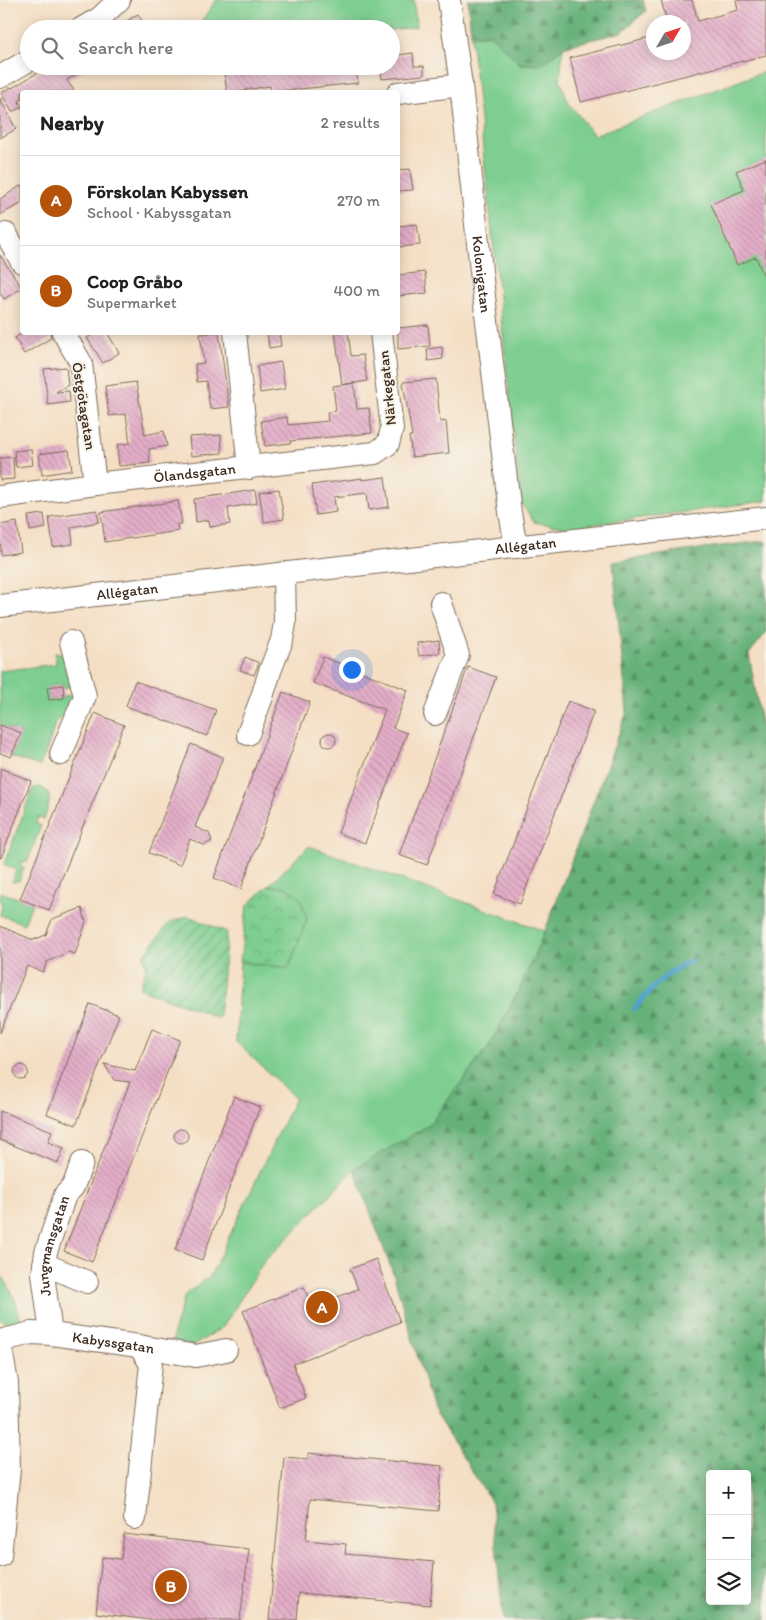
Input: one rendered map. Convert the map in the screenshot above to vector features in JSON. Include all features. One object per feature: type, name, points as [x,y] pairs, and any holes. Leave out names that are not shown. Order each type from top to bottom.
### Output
[{"type":"street","points":[[97,20],[119,0]]},
{"type":"street","name":"Kolonigatan","points":[[449,0],[461,85],[510,512],[516,547]]},
{"type":"street","points":[[0,77],[20,65]]},
{"type":"street","points":[[400,93],[461,85]]},
{"type":"street","points":[[10,232],[20,257]]},
{"type":"street","name":"Östgötagatan","points":[[65,335],[80,363],[95,484]]},
{"type":"street","points":[[235,335],[249,468]]},
{"type":"street","name":"Närkegatan","points":[[380,335],[392,429],[388,444]]},
{"type":"street","name":"Ölandsgatan","points":[[0,497],[95,484],[375,453],[388,444]]},
{"type":"street","name":"Allégatan","points":[[0,606],[766,518]]},
{"type":"street","points":[[242,735],[262,697],[282,640],[285,623],[284,573]]},
{"type":"street","points":[[429,715],[458,654],[441,603]]},
{"type":"street","points":[[53,760],[74,721],[84,696],[71,642]]},
{"type":"street","name":"Jungmansgatan","points":[[51,1334],[42,1274],[46,1252],[65,1196],[74,1187],[82,1164]]},
{"type":"street","points":[[44,1264],[87,1282]]},
{"type":"street","name":"Kabyssgatan","points":[[0,1342],[31,1332],[140,1346],[196,1356],[226,1350]]},
{"type":"street","points":[[0,1342],[7,1383],[9,1469],[0,1556]]},
{"type":"street","points":[[135,1518],[151,1364],[140,1346]]},
{"type":"green space","points":[[216,0],[414,0],[416,27],[400,29],[400,20],[202,20]]},
{"type":"green space","points":[[468,0],[643,0],[646,11],[622,32],[563,47],[542,64],[520,64],[490,34],[471,36]]},
{"type":"green space","points":[[490,34],[521,64],[542,64],[563,47],[560,80],[568,102],[594,135],[766,71],[766,501],[567,528],[534,522],[521,503],[471,36]]},
{"type":"green space","points":[[766,542],[766,633],[749,654],[766,751],[766,1620],[503,1620],[492,1503],[433,1410],[394,1276],[354,1169],[429,1125],[491,1043],[520,988],[545,931],[627,712],[613,562],[712,547]]},
{"type":"green space","points":[[55,653],[67,654],[73,686],[63,688],[63,685],[48,687],[49,699],[64,698],[64,696],[75,694],[69,714],[61,716],[55,724],[40,766],[11,757],[21,733],[0,725],[0,671],[56,664]]},
{"type":"green space","points":[[39,787],[48,792],[47,810],[44,820],[38,817],[36,823],[41,826],[27,863],[22,861],[20,867],[24,868],[19,881],[12,882],[16,870],[4,864],[33,788]]},
{"type":"green space","points":[[309,846],[545,931],[520,988],[491,1043],[429,1125],[354,1170],[263,1263],[223,1327],[193,1346],[173,1341],[174,1330],[185,1295],[211,1275],[295,1098],[236,1042],[240,962],[289,968],[286,887],[268,886]]},
{"type":"green space","points":[[268,886],[286,887],[301,899],[307,919],[289,968],[240,962],[247,906]]},
{"type":"green space","points":[[0,892],[32,903],[24,924],[0,915],[2,903],[0,902]]},
{"type":"green space","points":[[188,916],[227,932],[219,1018],[139,988],[146,970],[144,955],[169,923]]},
{"type":"green space","points":[[0,1274],[17,1305],[23,1326],[9,1325],[0,1319]]},
{"type":"building","points":[[661,0],[692,0],[698,21],[738,10],[736,0],[766,0],[766,55],[581,102],[570,58],[646,39],[646,60],[691,60],[691,15],[665,15]]},
{"type":"building","points":[[138,14],[142,20],[128,20]]},
{"type":"building","points":[[413,53],[414,66],[424,66],[424,75],[382,79],[381,75],[400,75],[400,55]]},
{"type":"building","points":[[34,75],[76,75],[67,80],[74,90],[20,90],[20,108],[12,112],[1,93]]},
{"type":"building","points":[[224,75],[357,75],[358,83],[290,90],[271,90],[270,86],[245,90],[227,90]]},
{"type":"building","points":[[0,98],[16,129],[0,138]]},
{"type":"building","points":[[766,159],[766,281],[756,257],[737,265],[711,204],[744,190],[736,171]]},
{"type":"building","points":[[410,169],[413,190],[400,191],[400,170]]},
{"type":"building","points":[[20,186],[20,204],[0,215],[0,199]]},
{"type":"building","points":[[417,224],[420,245],[400,247],[400,226]]},
{"type":"building","points":[[0,255],[20,285],[20,289],[4,299],[0,293]]},
{"type":"building","points":[[425,272],[427,293],[400,296],[400,275]]},
{"type":"building","points":[[428,325],[430,346],[398,349],[400,328]]},
{"type":"building","points":[[20,335],[50,335],[51,338],[24,354],[15,338]]},
{"type":"building","points":[[92,335],[109,335],[119,353],[103,363],[87,338]]},
{"type":"building","points":[[200,335],[219,335],[229,407],[210,409],[206,381],[197,382],[195,364],[204,363]]},
{"type":"building","points":[[267,335],[279,335],[281,346],[269,348]]},
{"type":"building","points":[[335,335],[348,335],[351,356],[363,355],[367,381],[342,385]]},
{"type":"building","points":[[442,347],[443,359],[428,361],[427,349]]},
{"type":"building","points":[[281,362],[285,389],[260,393],[257,366]]},
{"type":"building","points":[[66,367],[68,385],[56,392],[69,391],[70,402],[48,405],[44,369]]},
{"type":"building","points":[[436,379],[440,422],[446,421],[449,453],[412,457],[409,436],[412,436],[403,382]]},
{"type":"building","points":[[136,382],[145,435],[164,431],[167,446],[149,449],[150,463],[119,466],[117,445],[130,443],[126,414],[109,416],[105,386]]},
{"type":"building","points":[[354,383],[357,409],[369,408],[372,433],[290,441],[291,443],[265,446],[261,421],[287,417],[288,425],[328,421],[327,412],[336,411],[333,386]]},
{"type":"building","points":[[221,435],[222,453],[191,456],[189,437]]},
{"type":"building","points":[[31,449],[33,465],[16,467],[14,451]]},
{"type":"building","points":[[69,450],[72,470],[42,475],[39,454]]},
{"type":"building","points":[[13,457],[14,479],[0,480],[0,458]]},
{"type":"building","points":[[385,477],[389,507],[369,510],[367,493],[334,497],[336,512],[316,515],[312,485],[362,478],[362,480]]},
{"type":"building","points":[[279,489],[284,519],[264,522],[259,492]]},
{"type":"building","points":[[255,490],[257,503],[228,508],[230,524],[210,527],[209,520],[196,522],[194,499]]},
{"type":"building","points":[[178,501],[182,524],[177,524],[178,531],[105,542],[101,512]]},
{"type":"building","points":[[97,510],[99,522],[71,527],[73,544],[53,547],[49,517]]},
{"type":"building","points":[[44,514],[46,528],[30,531],[28,516]]},
{"type":"building","points":[[17,522],[21,552],[1,555],[0,525]]},
{"type":"building","points":[[439,640],[440,653],[419,656],[417,643]]},
{"type":"building","points":[[245,657],[259,663],[254,675],[240,670]]},
{"type":"building","points":[[323,657],[408,690],[393,728],[407,733],[365,843],[338,833],[385,710],[313,683]]},
{"type":"building","points":[[468,667],[496,677],[427,865],[399,855]]},
{"type":"building","points":[[135,681],[216,710],[207,736],[126,706]]},
{"type":"building","points":[[63,685],[64,698],[49,700],[47,687]]},
{"type":"building","points":[[283,692],[310,702],[241,889],[214,878]]},
{"type":"building","points":[[568,701],[594,711],[520,904],[494,894]]},
{"type":"building","points":[[95,713],[124,725],[49,910],[20,899]]},
{"type":"building","points":[[0,725],[21,733],[11,757],[0,753]]},
{"type":"building","points":[[329,733],[334,735],[336,740],[334,745],[329,747],[324,745],[322,740],[324,735]]},
{"type":"building","points":[[191,744],[223,757],[195,827],[209,833],[212,841],[204,845],[190,839],[180,865],[149,853]]},
{"type":"building","points":[[0,768],[31,781],[1,858],[0,858]]},
{"type":"building","points":[[82,908],[86,922],[75,954],[68,952],[47,962],[43,972],[27,966],[0,1033],[0,926],[33,940],[46,935],[52,919]]},
{"type":"building","points":[[90,1004],[119,1015],[76,1125],[47,1114]]},
{"type":"building","points":[[152,1029],[180,1040],[92,1262],[64,1251],[130,1082],[114,1080],[104,1064],[135,1071]]},
{"type":"building","points":[[21,1065],[26,1067],[28,1072],[26,1077],[21,1079],[16,1077],[14,1072],[16,1067]]},
{"type":"building","points":[[234,1096],[260,1107],[202,1260],[175,1250]]},
{"type":"building","points":[[0,1111],[52,1131],[48,1142],[64,1148],[58,1163],[0,1140]]},
{"type":"building","points":[[181,1129],[186,1131],[188,1136],[186,1141],[181,1143],[176,1141],[174,1136],[176,1131]]},
{"type":"building","points":[[376,1259],[400,1322],[293,1364],[306,1398],[280,1408],[243,1311],[304,1287],[312,1307],[358,1289],[350,1269]]},
{"type":"building","points":[[308,1453],[442,1466],[438,1511],[310,1499],[306,1540],[346,1544],[345,1554],[434,1562],[430,1605],[299,1593],[297,1620],[269,1620],[284,1457],[308,1459]]},
{"type":"building","points":[[124,1534],[249,1549],[240,1620],[150,1620],[96,1613],[102,1557],[121,1559]]},
{"type":"waterway","points":[[634,1009],[666,975],[691,961]]},
{"type":"place","name":"Förskolan Kabyssen","points":[[322,1307]]},
{"type":"place","name":"Coop Gråbo","points":[[171,1586]]}]
